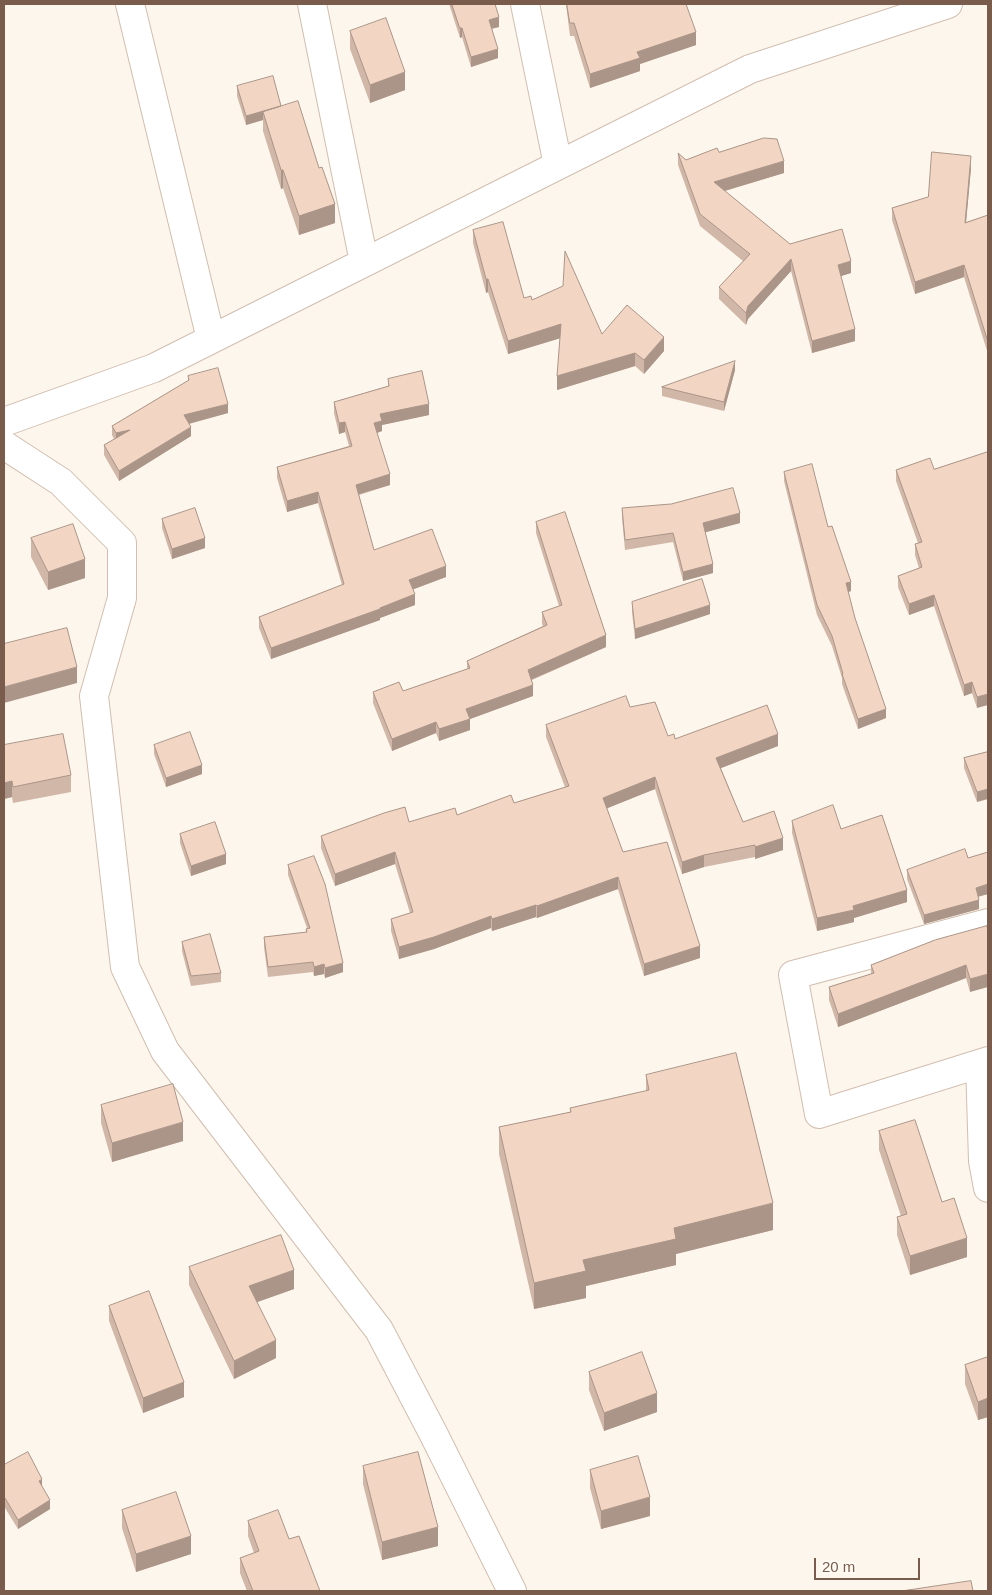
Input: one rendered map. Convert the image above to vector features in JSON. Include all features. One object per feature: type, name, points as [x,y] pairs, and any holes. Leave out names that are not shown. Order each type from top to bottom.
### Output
[{"type":"street","points":[[130,4],[211,339]]},
{"type":"street","points":[[312,4],[364,262]]},
{"type":"street","points":[[525,4],[558,165]]},
{"type":"street","points":[[4,422],[154,368],[750,70],[948,4]]},
{"type":"street","points":[[4,445],[61,482],[122,543],[122,598],[94,696],[125,966],[165,1052],[379,1330],[512,1591]]},
{"type":"street","points":[[988,923],[793,975],[819,1114],[984,1062],[983,1162],[988,1188]]},
{"type":"building","points":[[452,4],[495,4],[499,17],[489,20],[498,49],[471,57]]},
{"type":"building","points":[[567,4],[686,4],[696,32],[637,52],[640,58],[590,74],[574,23],[570,23]]},
{"type":"building","points":[[386,18],[405,72],[370,85],[350,31]]},
{"type":"building","points":[[273,76],[281,106],[246,116],[237,86]]},
{"type":"building","points":[[298,101],[319,168],[322,167],[335,204],[299,216],[283,170],[281,170],[263,112]]},
{"type":"building","points":[[764,138],[777,139],[784,161],[714,182],[790,244],[842,229],[851,261],[838,265],[855,329],[812,341],[791,259],[748,306],[746,313],[719,287],[750,254],[700,214],[678,153],[686,160],[717,148],[719,152]]},
{"type":"building","points":[[932,152],[971,156],[965,223],[988,215],[988,342],[964,265],[915,282],[892,208],[928,197]]},
{"type":"building","points":[[503,222],[524,298],[531,296],[532,300],[563,286],[565,251],[602,334],[627,305],[664,337],[644,360],[635,353],[557,376],[561,324],[508,341],[488,279],[486,279],[473,230]]},
{"type":"building","points":[[735,361],[724,402],[662,387]]},
{"type":"building","points":[[218,368],[228,404],[184,415],[191,427],[119,471],[104,445],[130,430],[116,433],[112,426],[189,380],[188,376]]},
{"type":"building","points":[[422,371],[429,404],[380,414],[382,421],[374,423],[390,474],[356,485],[374,550],[432,529],[446,566],[409,580],[415,594],[380,609],[271,648],[259,617],[344,584],[318,492],[287,501],[277,467],[352,446],[345,422],[339,423],[334,402],[389,386],[388,379]]},
{"type":"building","points":[[988,452],[988,694],[977,697],[972,682],[964,685],[934,595],[909,604],[898,576],[922,567],[915,544],[922,542],[896,470],[930,458],[934,469]]},
{"type":"building","points":[[812,464],[828,527],[832,526],[851,582],[846,583],[855,618],[886,709],[858,719],[842,674],[832,636],[817,605],[784,472]]},
{"type":"building","points":[[733,488],[740,513],[703,523],[713,564],[683,572],[673,533],[625,540],[622,508],[671,504]]},
{"type":"building","points":[[195,508],[205,538],[172,549],[162,519]]},
{"type":"building","points":[[565,512],[606,635],[528,670],[533,685],[466,709],[470,719],[439,729],[436,722],[392,739],[373,692],[399,682],[403,691],[470,668],[467,661],[547,625],[542,612],[562,605],[536,522]]},
{"type":"building","points":[[73,524],[85,559],[48,572],[31,538]]},
{"type":"building","points":[[702,579],[710,605],[635,629],[632,602]]},
{"type":"building","points":[[67,628],[77,667],[4,687],[4,644]]},
{"type":"building","points":[[626,696],[630,707],[655,702],[668,736],[674,734],[675,739],[767,705],[778,734],[716,758],[743,822],[774,811],[783,838],[755,847],[755,845],[704,855],[682,862],[655,777],[603,798],[623,852],[667,842],[700,946],[644,964],[618,877],[537,906],[492,919],[491,916],[434,937],[399,947],[391,919],[413,912],[395,852],[335,874],[321,836],[405,807],[409,822],[455,808],[457,815],[511,795],[514,803],[569,786],[546,725]]},
{"type":"building","points":[[190,732],[202,765],[166,778],[154,745]]},
{"type":"building","points":[[63,734],[71,775],[13,787],[12,781],[4,783],[4,745]]},
{"type":"building","points":[[988,752],[988,789],[977,792],[964,758]]},
{"type":"building","points":[[833,805],[841,829],[882,815],[907,890],[853,906],[854,910],[817,918],[792,821]]},
{"type":"building","points":[[215,822],[226,854],[191,866],[180,834]]},
{"type":"building","points":[[965,849],[968,858],[988,852],[988,884],[976,888],[979,900],[924,915],[907,870]]},
{"type":"building","points":[[314,856],[325,884],[343,963],[325,968],[324,964],[314,967],[313,962],[268,967],[264,937],[307,932],[306,929],[310,928],[288,865]]},
{"type":"building","points":[[987,926],[988,974],[970,979],[966,965],[838,1014],[829,987],[874,973],[871,965],[935,940]]},
{"type":"building","points":[[210,934],[221,973],[191,976],[182,942]]},
{"type":"building","points":[[736,1053],[773,1203],[674,1228],[676,1239],[583,1260],[586,1271],[534,1283],[499,1127],[571,1112],[570,1108],[649,1090],[646,1075]]},
{"type":"building","points":[[173,1084],[183,1122],[112,1143],[101,1105]]},
{"type":"building","points":[[915,1120],[942,1202],[954,1198],[967,1238],[910,1256],[897,1217],[907,1214],[879,1131]]},
{"type":"building","points":[[281,1235],[294,1270],[249,1286],[276,1340],[234,1361],[189,1267]]},
{"type":"building","points":[[149,1291],[184,1382],[143,1398],[109,1306]]},
{"type":"building","points":[[642,1352],[657,1393],[604,1413],[589,1372]]},
{"type":"building","points":[[988,1357],[988,1398],[978,1402],[965,1365]]},
{"type":"building","points":[[28,1452],[42,1479],[39,1481],[50,1500],[18,1520],[4,1499],[4,1465]]},
{"type":"building","points":[[418,1452],[438,1527],[382,1542],[363,1466]]},
{"type":"building","points":[[638,1456],[650,1497],[601,1511],[590,1470]]},
{"type":"building","points":[[176,1492],[191,1536],[136,1554],[122,1510]]},
{"type":"building","points":[[278,1510],[289,1539],[299,1536],[320,1591],[253,1591],[240,1558],[259,1551],[248,1521]]},
{"type":"building","points":[[971,1581],[973,1591],[902,1591]]}]
